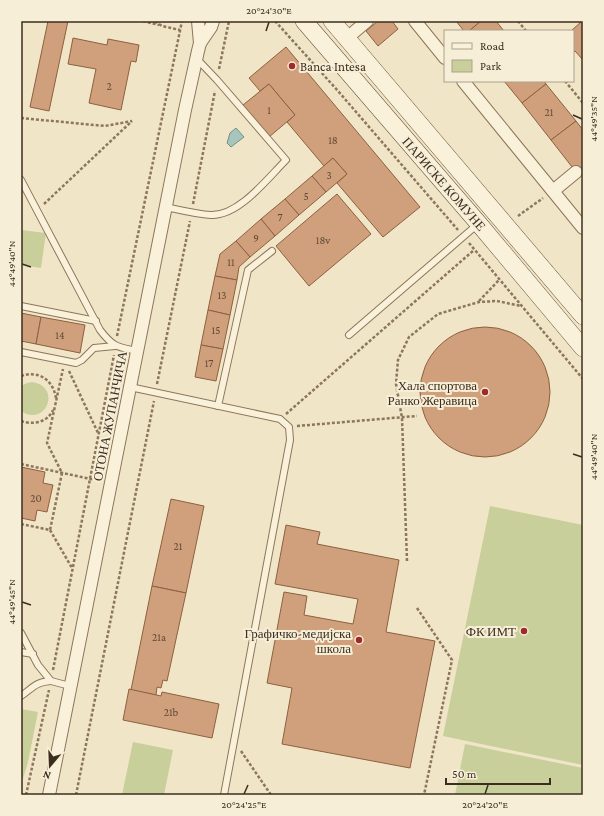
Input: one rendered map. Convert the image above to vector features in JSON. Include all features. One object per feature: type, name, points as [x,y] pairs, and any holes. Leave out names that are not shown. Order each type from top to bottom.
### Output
[{"type":"main road","name":"ПАРИСКЕ КОМУНЕ","points":[[304,21],[479,224],[583,348]]},
{"type":"main road","name":"ПАРИСКЕ КОМУНЕ","points":[[332,21],[583,316]]},
{"type":"street","name":"ОТОНА ЖУПАНЧИЧА","points":[[49,795],[200,43],[198,21]]},
{"type":"street","name":"ОТОНА ЖУПАНЧИЧА","points":[[200,43],[211,27],[213,21]]},
{"type":"street","points":[[347,38],[367,21]]},
{"type":"street","points":[[415,21],[444,57]]},
{"type":"street","points":[[464,82],[583,228]]},
{"type":"street","points":[[553,191],[576,172]]},
{"type":"lane","points":[[166,207],[212,215],[238,207],[286,160],[217,80],[196,59]]},
{"type":"lane","points":[[21,180],[96,321],[106,338],[115,346]]},
{"type":"lane","points":[[349,335],[479,224]]},
{"type":"lane","points":[[218,406],[248,270],[272,250]]},
{"type":"lane","points":[[21,306],[96,321]]},
{"type":"lane","points":[[21,352],[76,363],[82,360],[94,348],[115,346],[137,351]]},
{"type":"lane","points":[[130,387],[280,418],[289,427],[290,440],[224,795]]},
{"type":"lane","points":[[21,633],[38,666],[51,681]]},
{"type":"lane","points":[[21,652],[33,654]]},
{"type":"lane","points":[[21,696],[36,684],[43,681],[51,681],[70,686]]},
{"type":"path","points":[[143,21],[180,30]]},
{"type":"path","points":[[156,21],[162,26]]},
{"type":"path","points":[[26,795],[51,681],[115,346],[182,21]]},
{"type":"path","points":[[76,795],[229,21]]},
{"type":"path","points":[[275,21],[338,91],[583,379]]},
{"type":"path","points":[[518,21],[525,30]]},
{"type":"path","points":[[566,82],[583,103]]},
{"type":"path","points":[[21,118],[105,126],[132,121],[38,210]]},
{"type":"path","points":[[514,219],[553,191]]},
{"type":"path","points":[[280,418],[474,250]]},
{"type":"path","points":[[479,302],[498,280]]},
{"type":"path","points":[[406,561],[402,418],[396,384],[398,360],[409,337],[438,314],[479,302],[497,302],[521,306]]},
{"type":"path","points":[[64,361],[98,434]]},
{"type":"path","points":[[64,361],[47,443],[62,473],[50,530],[72,568]]},
{"type":"path","points":[[21,376],[35,374],[43,377],[50,382],[56,393],[55,406],[52,413],[45,419],[38,422],[29,423],[21,421]]},
{"type":"path","points":[[289,427],[417,416]]},
{"type":"path","points":[[21,464],[112,483]]},
{"type":"path","points":[[21,524],[50,530]]},
{"type":"path","points":[[417,608],[452,660],[424,795]]},
{"type":"path","points":[[234,740],[272,795]]},
{"type":"green space","points":[[21,230],[46,233],[41,268],[21,265]]},
{"type":"green space","points":[[32,382],[41,385],[47,391],[48,398],[47,405],[43,411],[30,415],[21,411],[21,386]]},
{"type":"green space","name":"ФК ИМТ","points":[[490,506],[583,525],[583,765],[443,736]]},
{"type":"green space","points":[[21,709],[38,712],[28,762],[21,785]]},
{"type":"green space","points":[[133,742],[173,750],[164,795],[122,795]]},
{"type":"green space","points":[[465,744],[583,768],[583,795],[455,795]]},
{"type":"water","points":[[236,128],[244,137],[231,147],[227,143],[230,133]]},
{"type":"building","points":[[48,21],[68,21],[49,111],[30,107]]},
{"type":"building","points":[[378,21],[392,21],[398,29],[378,46],[366,31]]},
{"type":"building","points":[[456,21],[481,21],[470,30],[463,30]]},
{"type":"building","points":[[481,21],[496,21],[503,30],[470,30]]},
{"type":"building","points":[[583,21],[583,60],[575,51],[574,52],[574,30],[572,30]]},
{"type":"building","points":[[73,38],[107,45],[108,39],[139,45],[136,62],[131,61],[121,110],[89,103],[96,69],[68,64]]},
{"type":"building","points":[[286,47],[420,207],[383,237],[337,183],[347,174],[333,158],[324,166],[287,122],[295,115],[269,84],[260,91],[249,78]]},
{"type":"building","points":[[505,82],[545,82],[546,84],[522,103]]},
{"type":"building","points":[[269,84],[295,115],[269,137],[243,105]]},
{"type":"building","points":[[546,84],[576,121],[551,140],[522,103]]},
{"type":"building","points":[[576,121],[583,130],[583,167],[576,172],[551,140]]},
{"type":"building","points":[[333,158],[347,174],[326,192],[312,176]]},
{"type":"building","points":[[312,176],[326,192],[299,215],[285,199]]},
{"type":"building","points":[[337,194],[371,234],[309,286],[276,246]]},
{"type":"building","points":[[285,199],[299,215],[275,236],[261,219]]},
{"type":"building","points":[[261,219],[275,236],[250,257],[236,241]]},
{"type":"building","points":[[236,241],[250,257],[239,267],[237,280],[215,276],[220,254]]},
{"type":"building","points":[[215,276],[237,280],[230,315],[208,310]]},
{"type":"building","points":[[208,310],[230,315],[223,349],[201,345]]},
{"type":"building","points":[[21,313],[41,317],[36,344],[21,341]]},
{"type":"building","points":[[41,317],[85,325],[80,353],[36,344]]},
{"type":"building","name":"Хала спортова Ранко Жеравица","points":[[485,327],[510,332],[531,346],[545,367],[550,392],[545,417],[531,438],[510,452],[485,457],[460,452],[439,438],[425,417],[420,392],[425,367],[439,346],[460,332]]},
{"type":"building","points":[[201,345],[223,349],[216,381],[195,377]]},
{"type":"building","points":[[21,467],[45,472],[43,483],[53,485],[47,512],[37,510],[35,521],[21,518]]},
{"type":"building","points":[[171,499],[204,506],[186,593],[152,586]]},
{"type":"building","points":[[286,525],[320,532],[317,544],[399,560],[386,632],[435,641],[410,768],[282,744],[292,688],[267,683],[284,592],[307,596],[304,615],[353,624],[358,599],[275,584]]},
{"type":"building","points":[[152,586],[186,593],[167,681],[163,680],[161,688],[157,687],[156,695],[131,690]]},
{"type":"building","points":[[129,689],[161,696],[162,692],[219,704],[212,738],[123,720]]},
{"type":"place","name":"Banca Intesa","points":[[292,66]]},
{"type":"place","name":"Хала спортова Ранко Жеравица","points":[[485,392]]},
{"type":"place","name":"ФК ИМТ","points":[[524,631]]},
{"type":"place","name":"Графичко-медијска школа","points":[[359,640]]}]
